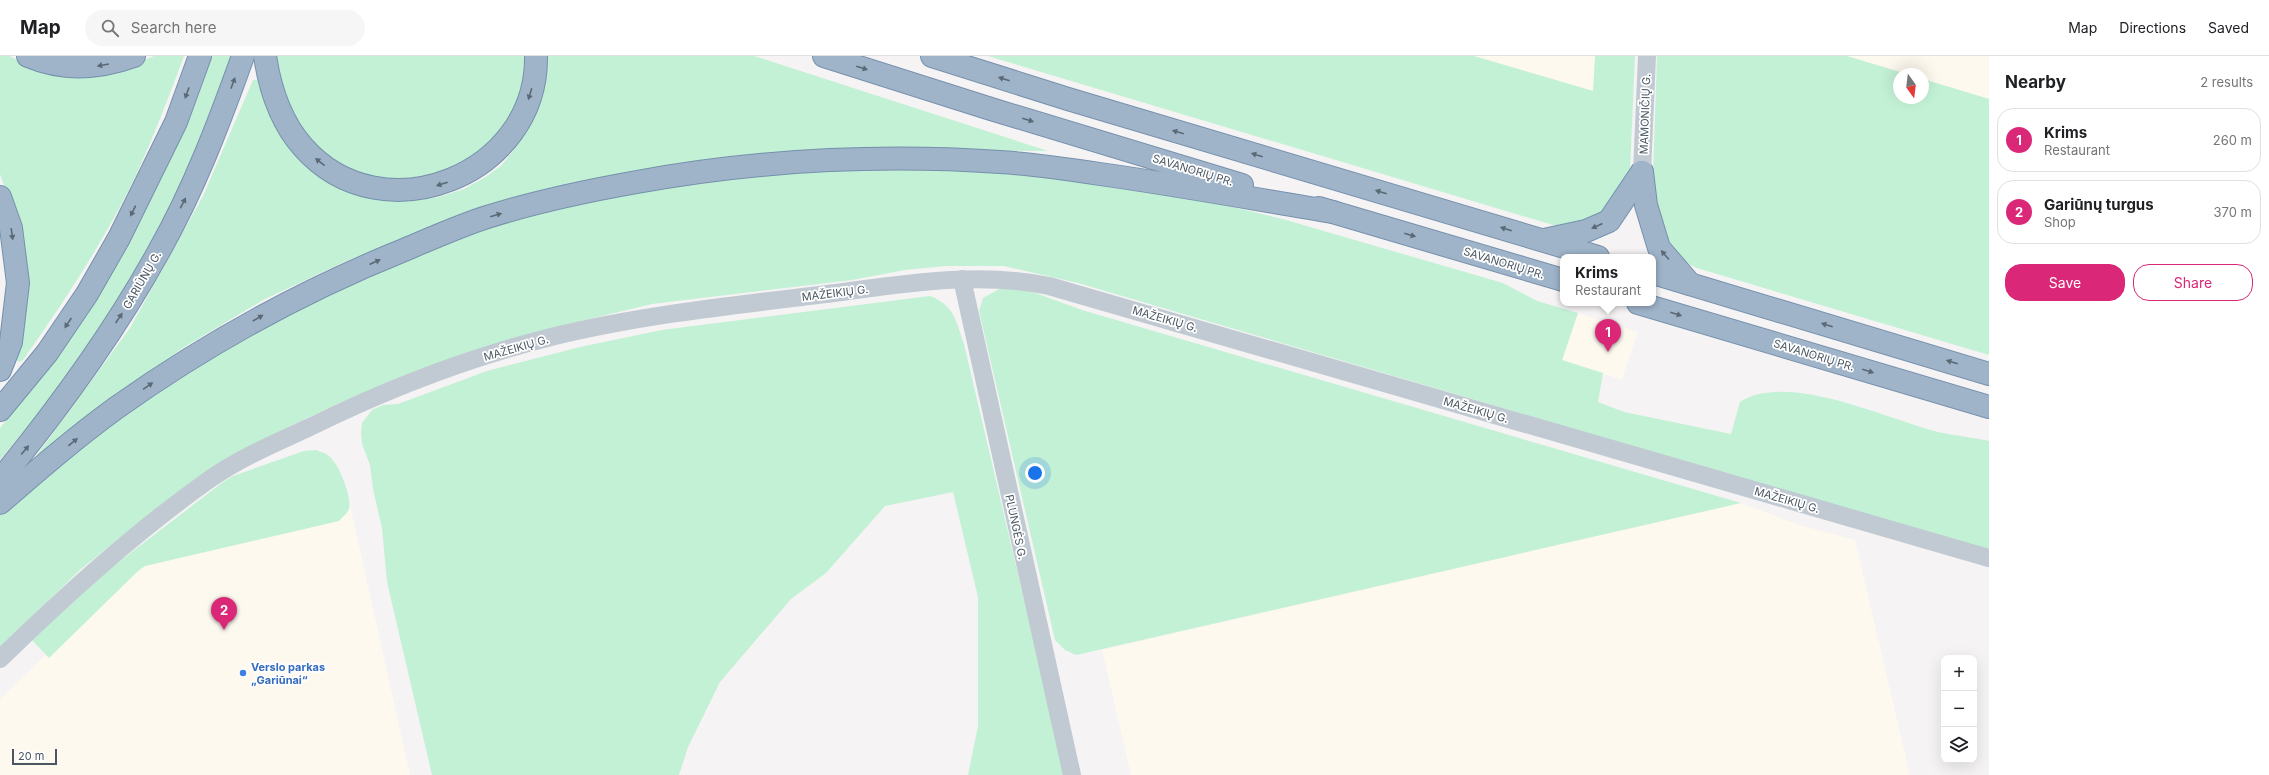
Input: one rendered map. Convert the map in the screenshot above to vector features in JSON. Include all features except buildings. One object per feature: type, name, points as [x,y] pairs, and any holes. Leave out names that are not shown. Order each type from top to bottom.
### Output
[{"type":"highway","points":[[28,56],[56,65],[87,67],[105,65],[134,56]]},
{"type":"highway","points":[[0,410],[47,353],[88,294],[116,244],[176,122],[200,56]]},
{"type":"highway","name":"GARIŪNŲ G.","points":[[0,480],[42,430],[82,374],[123,313],[160,250],[190,191],[216,130],[243,56]]},
{"type":"highway","points":[[265,56],[269,82],[277,104],[292,132],[303,148],[332,171],[347,179],[364,185],[399,190],[433,186],[452,181],[482,164],[496,151],[509,136],[528,100],[533,81],[536,56]]},
{"type":"highway","name":"SAVANORIŲ PR.","points":[[824,56],[991,109],[1560,279]]},
{"type":"highway","points":[[932,56],[1068,99],[1588,254]]},
{"type":"highway","points":[[0,502],[115,408],[179,365],[272,310],[379,260],[484,218],[607,187],[695,172],[788,162],[836,159],[952,159],[1004,162],[1156,182],[1333,212]]},
{"type":"highway","points":[[1543,241],[1586,231],[1609,221],[1642,172]]},
{"type":"highway","points":[[1642,172],[1646,205],[1659,248],[1690,284]]},
{"type":"highway","points":[[0,198],[12,228],[18,283],[11,342],[0,370]]},
{"type":"highway","points":[[1656,274],[1989,374]]},
{"type":"highway","name":"SAVANORIŲ PR.","points":[[1648,306],[1989,407]]},
{"type":"street","name":"MAMONIČIŲ G.","points":[[1642,172],[1647,56]]},
{"type":"street","name":"MAŽEIKIŲ G.","points":[[0,659],[67,595],[121,548],[212,477],[331,417],[424,378],[484,356],[599,326],[649,317],[755,302],[962,279],[1023,280],[1049,286],[1989,558]]},
{"type":"street","name":"PLUNGĖS G.","points":[[962,279],[1072,775]]},
{"type":"shaded area","points":[[1474,56],[1595,56],[1594,91]]},
{"type":"shaded area","points":[[1847,56],[1989,56],[1989,99],[1929,81],[1929,68],[1893,68],[1893,70]]},
{"type":"shaded area","points":[[1578,313],[1638,332],[1622,380],[1562,360]]},
{"type":"shaded area","points":[[281,473],[345,483],[410,775],[0,775],[0,699],[143,562]]},
{"type":"shaded area","points":[[1741,503],[1799,525],[1855,540],[1910,775],[1131,775],[1102,650]]},
{"type":"green space","points":[[0,56],[10,56],[59,75],[91,77],[122,70],[154,56],[184,56],[167,102],[135,177],[123,201],[97,248],[68,293],[23,360],[19,362],[14,359],[11,206],[0,174]]},
{"type":"green space","points":[[210,56],[231,56],[202,134],[185,174],[147,250],[104,323],[81,358],[52,397],[0,460],[0,428],[60,354],[120,258],[154,192],[187,119]]},
{"type":"green space","points":[[272,56],[530,56],[525,85],[513,117],[469,165],[404,182],[371,178],[339,165],[312,145],[292,118]]},
{"type":"green space","points":[[546,56],[754,56],[1048,151],[836,149],[729,156],[641,171],[423,230],[342,263],[263,300],[181,349],[23,474],[130,328],[203,196],[253,80],[261,79],[285,135],[385,199],[412,201],[439,197],[464,189],[484,178],[501,166],[520,142],[534,114]]},
{"type":"green space","points":[[988,56],[1474,56],[1593,91],[1595,56],[1635,56],[1630,171],[1606,214],[1574,226],[1553,225]]},
{"type":"green space","points":[[1657,56],[1847,56],[1893,70],[1893,104],[1929,104],[1929,81],[1989,99],[1989,355],[1697,268],[1680,260],[1669,251],[1652,205]]},
{"type":"green space","points":[[869,165],[1038,174],[1189,196],[1286,220],[1503,283],[1537,301],[1578,313],[1562,360],[1603,373],[1598,402],[1624,412],[1731,434],[1740,402],[1760,394],[1784,392],[1810,394],[1838,400],[1938,432],[1989,441],[1989,551],[1078,283],[1004,266],[946,266],[905,270],[852,280],[652,304],[531,333],[444,362],[339,403],[261,440],[153,511],[81,569],[0,647],[0,514],[68,457],[124,413],[255,327],[385,266],[523,215],[709,176]]},
{"type":"green space","points":[[1001,288],[1027,290],[1082,310],[1741,503],[1076,655],[1065,650],[1055,640],[979,311],[983,298]]},
{"type":"green space","points":[[930,296],[944,304],[949,309],[956,321],[964,344],[1065,775],[968,775],[978,726],[978,597],[953,492],[885,506],[826,573],[791,599],[720,682],[688,747],[679,775],[432,775],[387,582],[382,528],[373,489],[370,465],[362,444],[362,423],[372,410],[383,405],[398,404],[487,371],[580,347],[662,330]]},
{"type":"green space","points":[[316,450],[327,454],[334,461],[347,489],[349,509],[339,521],[145,566],[138,571],[49,658],[32,640],[107,571],[223,482],[233,476],[304,451]]},
{"type":"place","name":"Krims","points":[[1608,352]]},
{"type":"place","name":"Gariūnų turgus","points":[[224,630]]},
{"type":"place","name":"Verslo parkas „Gariūnai“","points":[[243,673]]}]
